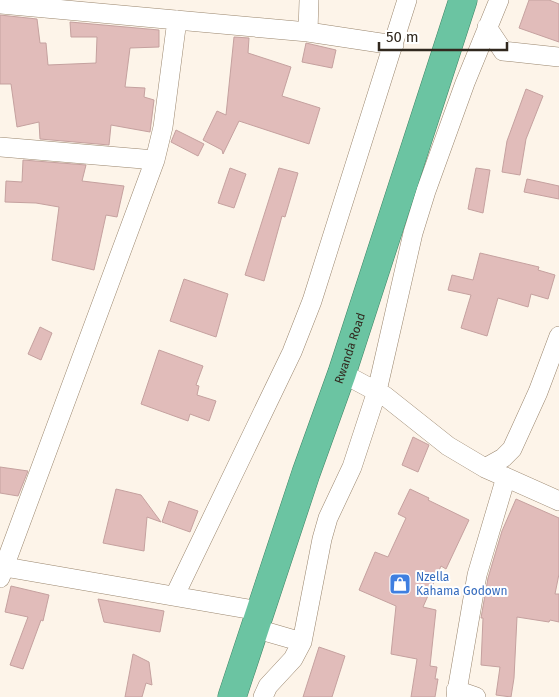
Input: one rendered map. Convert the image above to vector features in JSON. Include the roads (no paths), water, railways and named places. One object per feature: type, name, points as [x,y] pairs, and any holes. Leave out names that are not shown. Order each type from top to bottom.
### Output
[{"type":"highway","name":"Rwanda Road","points":[[232,697],[342,373],[463,0]]},
{"type":"street","points":[[308,32],[309,0]]},
{"type":"street","points":[[176,596],[238,462],[269,402],[312,300],[407,0]]},
{"type":"street","points":[[263,697],[268,686],[293,659],[302,642],[324,532],[352,467],[376,391],[411,242],[426,192],[487,27],[499,0]]},
{"type":"street","points":[[0,4],[308,32],[394,45]]},
{"type":"street","points":[[177,20],[163,127],[154,160],[2,570],[176,596],[257,619],[302,642]]},
{"type":"street","points":[[487,27],[503,51],[559,57]]},
{"type":"street","points":[[0,147],[154,160]]},
{"type":"street","points":[[485,468],[503,458],[512,449],[538,392],[559,336]]},
{"type":"street","points":[[342,373],[376,391],[448,446],[485,468],[559,502]]},
{"type":"street","points":[[476,697],[456,694],[477,575],[506,477]]},
{"type":"place","name":"Nzella Kahama Godown","points":[[400,584]]}]
